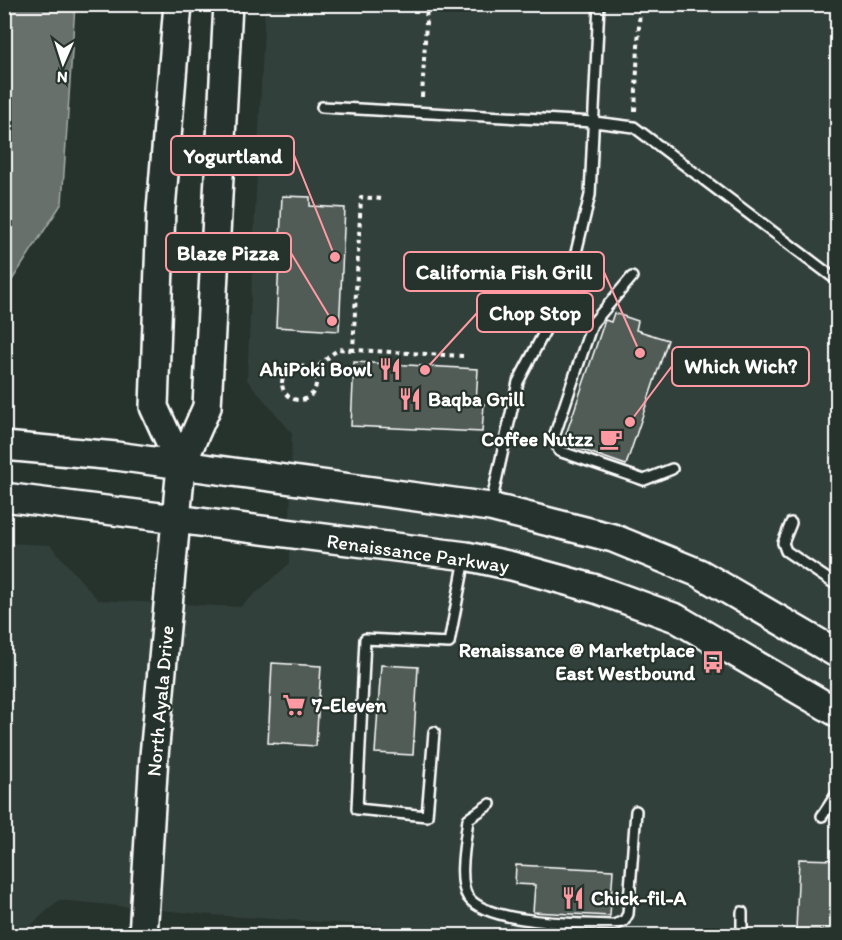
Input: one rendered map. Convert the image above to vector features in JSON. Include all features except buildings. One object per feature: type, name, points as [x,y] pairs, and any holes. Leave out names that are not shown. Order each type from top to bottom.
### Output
[{"type":"street","name":"North Ayala Drive","points":[[178,4],[162,210],[154,406],[181,466]]},
{"type":"street","name":"North Ayala Drive","points":[[143,936],[154,756],[181,466],[207,407],[228,4]]},
{"type":"street","points":[[4,446],[116,456],[350,486],[490,507],[613,538],[699,573],[837,654]]},
{"type":"street","name":"Renaissance Parkway","points":[[4,497],[466,556],[512,566],[596,590],[676,618],[837,712]]},
{"type":"lane","points":[[490,507],[519,382],[549,323],[573,265],[590,195],[599,4]]},
{"type":"lane","points":[[322,107],[594,122],[634,127],[837,281]]},
{"type":"lane","points":[[632,277],[592,324],[554,437],[559,451],[644,480],[672,469]]},
{"type":"lane","points":[[791,523],[783,543],[786,551],[837,586]]},
{"type":"lane","points":[[434,732],[427,816],[357,809],[365,639],[450,643],[466,556]]},
{"type":"lane","points":[[822,816],[837,792]]},
{"type":"lane","points":[[490,804],[468,819],[463,885],[468,897],[488,911],[536,921],[614,925],[624,921],[628,914],[636,811]]},
{"type":"lane","points":[[742,912],[742,936]]},
{"type":"path","points":[[422,98],[427,4]]},
{"type":"path","points":[[635,111],[640,4]]},
{"type":"path","points":[[353,350],[361,198],[381,199]]},
{"type":"path","points":[[312,372],[338,349],[463,356]]},
{"type":"path","points":[[303,367],[312,372],[315,389],[308,397],[297,400],[287,395],[282,385],[288,370],[303,367]]},
{"type":"shaded area","points":[[5,4],[75,5],[62,203],[5,291]]},
{"type":"shaded area","points":[[265,5],[837,5],[837,935],[530,935],[212,915],[59,900],[30,926],[5,925],[5,543],[50,545],[98,600],[240,607],[289,564],[292,433],[247,380]]},
{"type":"place","name":"Yogurtland","points":[[335,257]]},
{"type":"place","name":"Blaze Pizza","points":[[332,321]]},
{"type":"place","name":"California Fish Grill","points":[[640,353]]},
{"type":"place","name":"AhiPoki Bowl","points":[[390,369]]},
{"type":"place","name":"Chop Stop","points":[[425,370]]},
{"type":"place","name":"Baqba Grill","points":[[410,399]]},
{"type":"place","name":"Which Wich?","points":[[630,422]]},
{"type":"place","name":"Coffee Nutzz","points":[[611,439]]},
{"type":"place","name":"Renaissance @ Marketplace East Westbound","points":[[713,662]]},
{"type":"place","name":"7-Eleven","points":[[294,705]]},
{"type":"place","name":"Chick-fil-A","points":[[573,898]]}]
